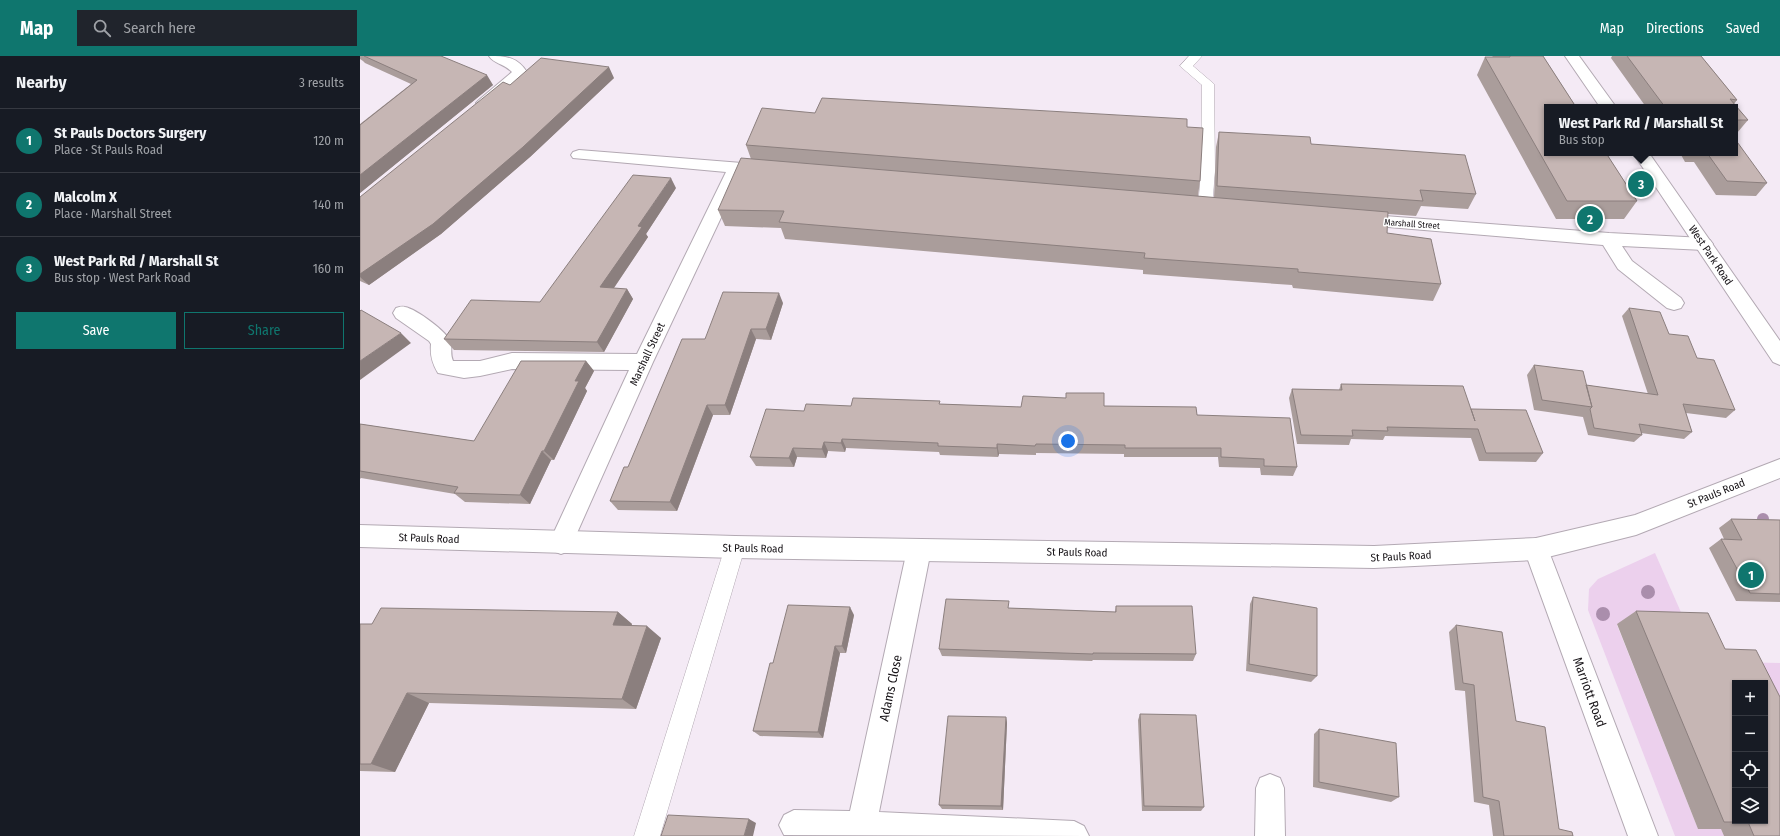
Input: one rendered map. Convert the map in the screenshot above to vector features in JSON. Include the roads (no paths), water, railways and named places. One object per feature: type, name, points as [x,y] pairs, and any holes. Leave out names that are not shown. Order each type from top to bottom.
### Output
[{"type":"street","points":[[472,113],[520,72],[513,64],[496,56]]},
{"type":"street","points":[[1572,56],[1606,104]]},
{"type":"street","points":[[579,155],[784,172]]},
{"type":"street","name":"West Park Road","points":[[1642,156],[1704,244],[1780,357]]},
{"type":"street","name":"Marshall Street","points":[[561,542],[643,362],[736,168]]},
{"type":"street","name":"Marshall Street","points":[[1340,218],[1609,239],[1704,244]]},
{"type":"street","points":[[1609,239],[1625,265],[1674,303]]},
{"type":"street","points":[[403,313],[436,336],[440,343],[440,354],[445,367],[461,371],[484,369],[497,364],[512,361],[643,362]]},
{"type":"street","name":"St Pauls Road","points":[[360,536],[735,547],[1374,557],[1536,549],[1636,525],[1780,468]]},
{"type":"street","name":"Marriott Road","points":[[1536,549],[1643,836]]},
{"type":"street","name":"Adams Close","points":[[861,826],[919,550]]},
{"type":"street","points":[[1270,788],[1270,836]]},
{"type":"street","points":[[794,825],[861,826],[1074,836]]},
{"type":"lane","points":[[1196,56],[1186,66],[1208,84],[1208,171],[1205,208]]},
{"type":"lane","points":[[647,836],[735,547]]},
{"type":"place","name":"West Park Rd / Marshall St","points":[[1641,184]]},
{"type":"place","name":"Malcolm X","points":[[1590,219]]},
{"type":"place","name":"St Pauls Doctors Surgery","points":[[1751,575]]}]
